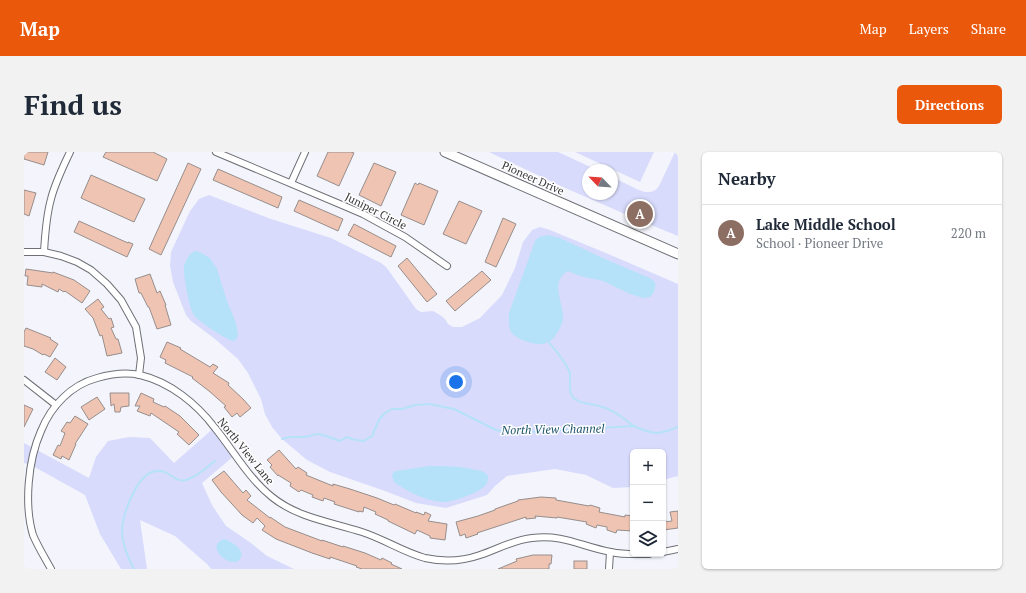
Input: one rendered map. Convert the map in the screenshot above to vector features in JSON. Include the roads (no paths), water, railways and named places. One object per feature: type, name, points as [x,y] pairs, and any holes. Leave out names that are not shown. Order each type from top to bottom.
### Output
[{"type":"street","points":[[44,252],[47,218],[51,198],[70,152]]},
{"type":"street","name":"Juniper Circle","points":[[216,152],[349,208],[384,225],[405,237],[447,266]]},
{"type":"street","points":[[291,183],[305,152]]},
{"type":"street","name":"Pioneer Drive","points":[[445,152],[678,254]]},
{"type":"street","points":[[24,252],[44,252],[77,262],[91,270],[107,284],[120,300],[136,327],[141,358],[139,375]]},
{"type":"street","name":"North View Lane","points":[[51,569],[33,535],[27,512],[27,485],[36,444],[47,419],[56,405],[77,386],[90,380],[123,374],[139,375],[156,381],[170,388],[192,404],[213,425],[259,485],[271,497],[302,515],[363,532],[411,553],[427,558],[442,560],[467,559],[479,556],[503,545],[532,538],[544,537],[556,537],[610,552],[630,554]]},
{"type":"street","points":[[24,380],[56,405]]},
{"type":"street","points":[[666,551],[678,549]]},
{"type":"street","points":[[609,569],[610,552]]},
{"type":"waterway","points":[[548,341],[569,370],[570,391],[574,399],[607,408],[634,426]]},
{"type":"waterway","name":"North View Channel","points":[[282,439],[290,437],[305,437],[317,434],[340,441],[349,437],[351,439],[363,441],[372,436],[379,420],[385,413],[392,409],[402,409],[415,405],[429,404],[454,409],[496,430],[510,432],[634,426],[646,431],[661,433],[678,427]]},
{"type":"waterway","name":"North View Channel","points":[[134,569],[126,551],[122,531],[124,516],[135,489],[146,475],[152,472],[161,471],[183,481],[198,475],[215,461]]},
{"type":"place","name":"Lake Middle School","points":[[640,214]]}]
